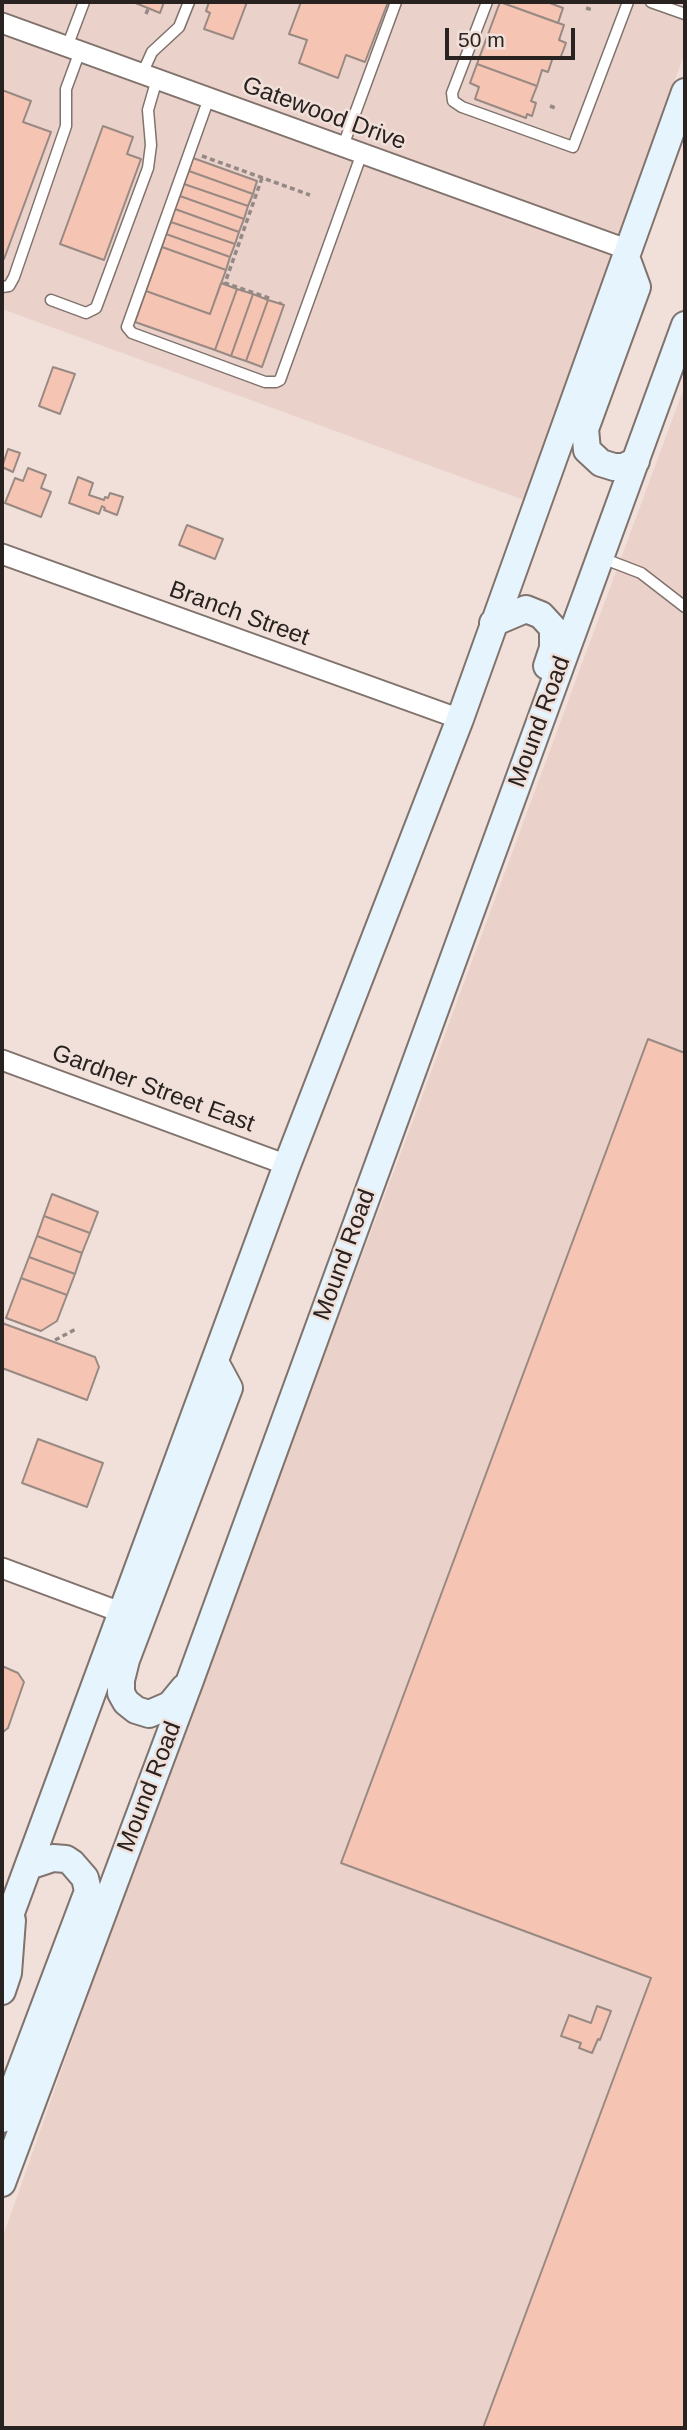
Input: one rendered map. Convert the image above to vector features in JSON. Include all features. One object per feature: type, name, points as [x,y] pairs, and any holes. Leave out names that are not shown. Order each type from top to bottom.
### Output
[{"type":"main road","points":[[2,1937],[287,1165],[460,719],[685,92]]},
{"type":"main road","points":[[628,253],[637,287],[585,429],[587,450],[601,463],[624,467],[636,461]]},
{"type":"main road","name":"Mound Road","points":[[2,2183],[189,1683],[685,325]]},
{"type":"main road","points":[[438,999],[450,920],[553,648],[554,628],[541,615],[526,609],[493,623]]},
{"type":"main road","points":[[189,1683],[170,1705],[149,1714],[136,1710],[126,1702],[121,1693],[126,1660],[229,1388],[215,1362]]},
{"type":"main road","points":[[2,2119],[88,1891],[81,1872],[66,1859],[53,1858],[29,1866]]},
{"type":"main road","points":[[2,1991],[8,1973],[13,1908]]},
{"type":"street","name":"Gatewood Drive","points":[[2,23],[628,253]]},
{"type":"street","name":"Branch Street","points":[[2,554],[460,719]]},
{"type":"street","name":"Gardner Street East","points":[[2,1060],[287,1165]]},
{"type":"street","points":[[2,1568],[122,1613]]},
{"type":"lane","points":[[2,286],[9,286],[14,277],[66,126],[66,89],[84,2]]},
{"type":"lane","points":[[51,300],[86,313],[96,308],[149,168],[151,145],[148,110],[152,52],[179,27],[189,2]]},
{"type":"lane","points":[[209,98],[127,327],[132,333],[265,382],[276,382],[280,380],[396,2]]},
{"type":"lane","points":[[487,2],[452,93],[453,101],[462,107],[573,148],[628,2]]},
{"type":"lane","points":[[651,2],[685,14]]},
{"type":"lane","points":[[601,558],[641,573],[685,607]]},
{"type":"path","points":[[586,8],[593,10]]},
{"type":"path","points":[[146,15],[148,9]]},
{"type":"path","points":[[550,106],[558,109]]},
{"type":"path","points":[[197,154],[310,195]]},
{"type":"path","points":[[262,178],[225,282],[272,299]]},
{"type":"path","points":[[55,1340],[76,1329]]},
{"type":"shaded area","points":[[2,2],[685,2],[685,52],[524,500],[2,309]]},
{"type":"shaded area","points":[[685,385],[685,2428],[2,2428],[2,2239],[168,1769],[414,1118]]},
{"type":"building","points":[[133,2],[164,2],[160,13]]},
{"type":"building","points":[[209,2],[247,2],[233,39],[204,29],[210,13],[206,11]]},
{"type":"building","points":[[301,2],[388,2],[365,62],[346,55],[338,78],[299,63],[307,40],[289,34]]},
{"type":"building","points":[[500,2],[564,25],[559,40],[566,43],[560,59],[553,57],[548,72],[542,70],[537,86],[477,64]]},
{"type":"building","points":[[500,2],[547,2],[563,8],[558,23]]},
{"type":"building","points":[[477,64],[537,86],[531,101],[536,103],[532,116],[527,114],[526,118],[475,99],[479,87],[470,83]]},
{"type":"building","points":[[2,90],[31,101],[23,122],[51,132],[4,259],[2,259]]},
{"type":"building","points":[[103,126],[133,137],[127,154],[141,159],[104,260],[60,244]]},
{"type":"building","points":[[193,158],[257,181],[253,194],[189,171]]},
{"type":"building","points":[[189,171],[253,194],[248,206],[184,184]]},
{"type":"building","points":[[184,184],[248,206],[244,219],[180,196]]},
{"type":"building","points":[[180,196],[244,219],[239,232],[175,209]]},
{"type":"building","points":[[175,209],[239,232],[235,244],[171,222]]},
{"type":"building","points":[[171,222],[235,244],[230,257],[166,234]]},
{"type":"building","points":[[166,234],[230,257],[226,270],[162,247]]},
{"type":"building","points":[[162,247],[226,270],[210,314],[146,291]]},
{"type":"building","points":[[221,283],[237,289],[215,350],[135,322],[146,291],[210,314]]},
{"type":"building","points":[[237,289],[253,294],[231,356],[215,350]]},
{"type":"building","points":[[253,294],[268,300],[246,361],[231,356]]},
{"type":"building","points":[[268,300],[284,305],[262,367],[246,361]]},
{"type":"building","points":[[53,367],[75,374],[60,414],[39,406]]},
{"type":"building","points":[[8,449],[20,453],[13,472],[2,467]]},
{"type":"building","points":[[28,468],[46,475],[41,488],[51,492],[41,517],[5,503],[15,478],[23,481]]},
{"type":"building","points":[[78,477],[93,483],[89,495],[104,500],[110,493],[123,497],[117,515],[104,510],[102,506],[99,514],[69,503]]},
{"type":"building","points":[[187,525],[223,539],[215,559],[179,545]]},
{"type":"building","points":[[648,1039],[685,1053],[685,2428],[483,2428],[651,1978],[341,1863]]},
{"type":"building","points":[[52,1194],[98,1212],[90,1233],[44,1216]]},
{"type":"building","points":[[44,1216],[90,1233],[82,1253],[37,1236]]},
{"type":"building","points":[[37,1236],[82,1253],[75,1274],[29,1257]]},
{"type":"building","points":[[29,1257],[75,1274],[67,1295],[21,1278]]},
{"type":"building","points":[[21,1278],[67,1295],[57,1321],[41,1331],[6,1318]]},
{"type":"building","points":[[2,1323],[95,1357],[99,1367],[87,1400],[2,1368]]},
{"type":"building","points":[[38,1439],[103,1463],[87,1507],[22,1483]]},
{"type":"building","points":[[2,1666],[18,1673],[24,1682],[8,1728],[2,1733]]},
{"type":"building","points":[[597,2006],[611,2011],[592,2053],[579,2048],[581,2043],[561,2036],[569,2015],[591,2023]]}]
